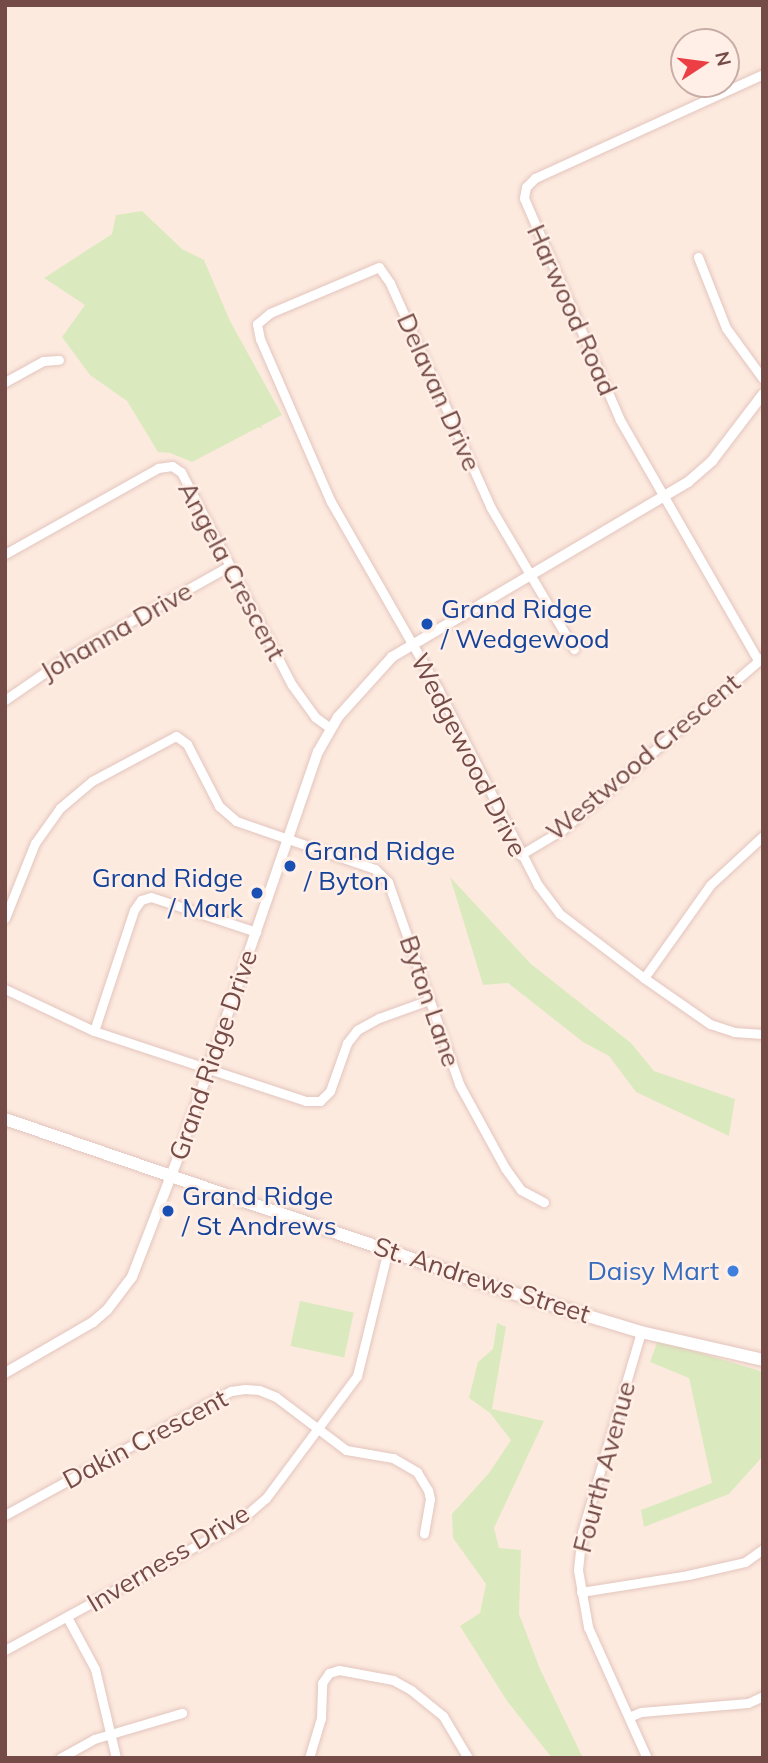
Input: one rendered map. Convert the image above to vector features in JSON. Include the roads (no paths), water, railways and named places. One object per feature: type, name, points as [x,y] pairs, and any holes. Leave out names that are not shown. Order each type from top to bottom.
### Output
[{"type":"main road","name":"St. Andrews Street","points":[[5,1119],[506,1291],[640,1332],[763,1360]]},
{"type":"street","name":"Harwood Road","points":[[760,659],[620,420],[524,198],[526,187],[535,178],[763,74]]},
{"type":"street","points":[[698,257],[726,328],[763,379]]},
{"type":"street","name":"Delavan Drive","points":[[260,339],[257,324],[270,313],[379,268],[390,283],[491,508],[574,649]]},
{"type":"street","name":"Wedgewood Drive","points":[[260,339],[331,502],[413,645],[520,855],[560,914],[710,1024],[734,1032],[763,1034]]},
{"type":"street","points":[[5,382],[43,362],[59,360]]},
{"type":"street","name":"Grand Ridge Drive","points":[[5,1373],[79,1332],[107,1310],[120,1295],[140,1259],[317,752],[330,727],[382,665],[664,498],[712,461],[763,394]]},
{"type":"street","name":"Angela Crescent","points":[[5,554],[166,465],[181,472],[292,685],[315,717],[330,727]]},
{"type":"street","name":"Johanna Drive","points":[[5,700],[67,657],[229,566]]},
{"type":"street","name":"Westwood Crescent","points":[[520,855],[562,830],[760,659]]},
{"type":"street","name":"Byton Lane","points":[[5,918],[35,843],[61,808],[92,781],[176,736],[187,744],[219,806],[236,821],[382,874],[388,881],[459,1084],[505,1168],[521,1189],[544,1202]]},
{"type":"street","points":[[644,978],[710,885],[763,836]]},
{"type":"street","points":[[94,1031],[134,910],[142,900],[151,897],[256,932]]},
{"type":"street","points":[[5,989],[94,1031],[306,1101],[320,1101],[330,1091],[347,1043],[358,1030],[379,1018],[429,1000]]},
{"type":"street","name":"Inverness Drive","points":[[5,1650],[237,1523],[266,1498],[320,1431],[358,1376],[388,1250]]},
{"type":"street","name":"Fourth Avenue","points":[[640,1332],[578,1550],[581,1592],[588,1627],[647,1758]]},
{"type":"street","name":"Dakin Crescent","points":[[5,1515],[231,1391],[245,1388],[267,1394],[346,1450],[393,1458],[417,1472],[428,1490],[430,1499],[424,1533]]},
{"type":"street","points":[[581,1592],[688,1575],[745,1562],[763,1549]]},
{"type":"street","points":[[67,1617],[95,1669],[116,1758]]},
{"type":"street","points":[[309,1758],[321,1718],[322,1683],[329,1673],[339,1670],[393,1680],[411,1690],[443,1716],[468,1758]]},
{"type":"street","points":[[629,1717],[641,1712],[748,1703],[763,1696]]},
{"type":"street","points":[[60,1758],[111,1733],[182,1713]]},
{"type":"place","name":"Grand Ridge / Wedgewood","points":[[427,624]]},
{"type":"place","name":"Grand Ridge / Byton","points":[[290,866]]},
{"type":"place","name":"Grand Ridge / Mark","points":[[257,893]]},
{"type":"place","name":"Grand Ridge / St Andrews","points":[[168,1211]]},
{"type":"place","name":"Daisy Mart","points":[[733,1271]]}]
